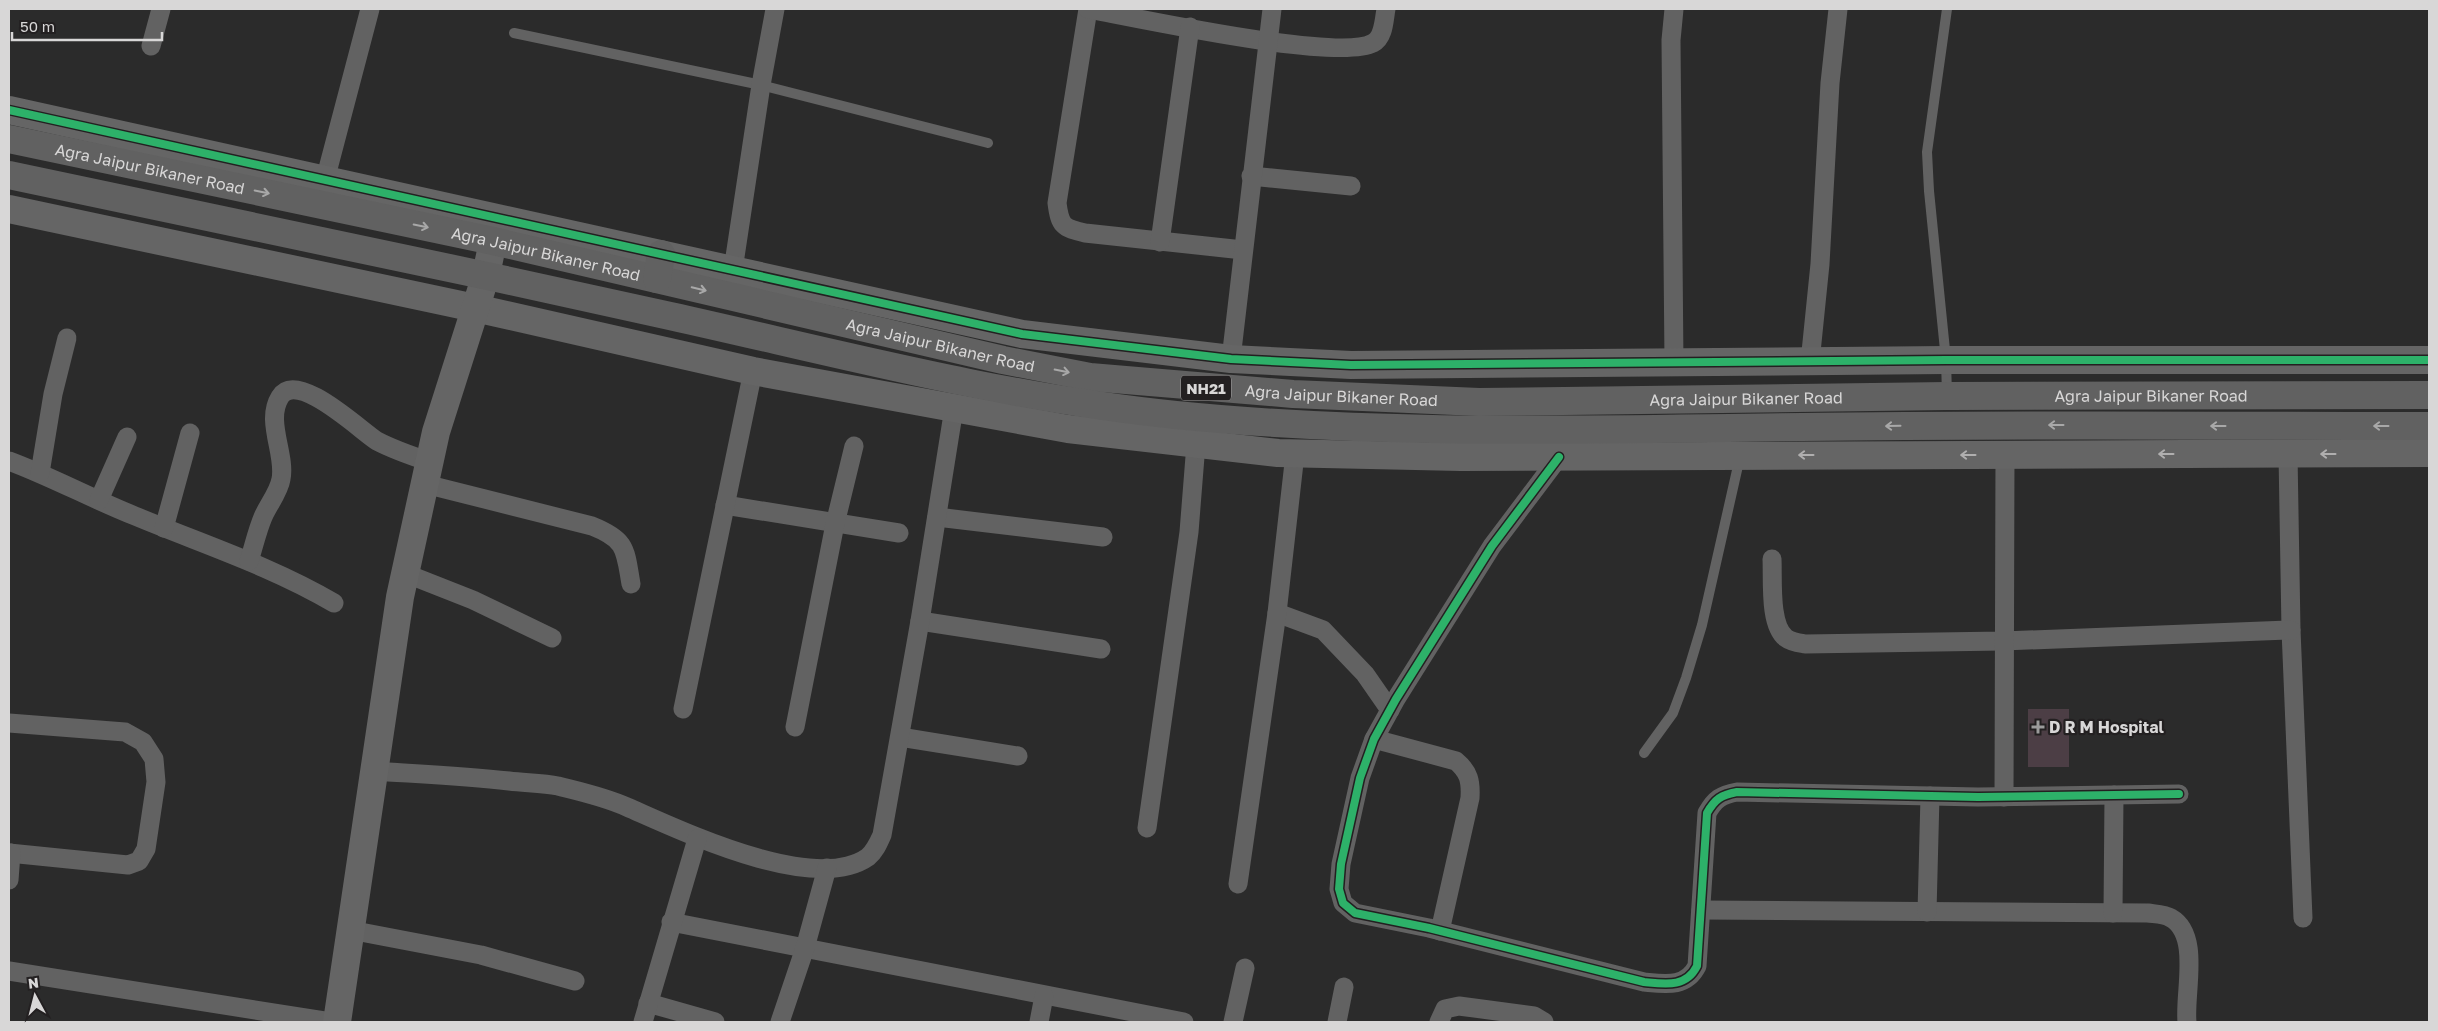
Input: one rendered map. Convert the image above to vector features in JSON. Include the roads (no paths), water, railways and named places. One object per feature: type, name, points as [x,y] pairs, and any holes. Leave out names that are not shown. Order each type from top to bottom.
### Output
[{"type":"highway","name":"Agra Jaipur Bikaner Road","points":[[9,139],[493,241],[659,267],[1003,360],[1090,376],[1181,386],[1293,394],[1479,402],[1947,396],[2429,395]]},
{"type":"highway","name":"Agra Jaipur Bikaner Road","points":[[9,175],[486,275],[988,387],[1080,403],[1173,415],[1288,424],[1486,430],[1956,425],[2429,426]]},
{"type":"street","points":[[151,46],[161,9]]},
{"type":"street","points":[[325,180],[370,9]]},
{"type":"street","points":[[733,270],[761,85],[775,9]]},
{"type":"street","points":[[1243,250],[1085,233],[1068,229],[1059,217],[1058,203],[1088,9],[1172,16],[1190,28],[1266,41],[1344,49],[1364,48],[1376,42],[1381,33],[1386,9]]},
{"type":"street","points":[[1231,359],[1266,41],[1272,9]]},
{"type":"street","points":[[1674,9],[1671,40],[1674,363]]},
{"type":"street","points":[[1810,362],[1820,264],[1830,83],[1838,9]]},
{"type":"street","points":[[1160,242],[1190,28]]},
{"type":"street","points":[[9,110],[325,180],[659,267],[733,270],[1022,334],[1231,359],[1351,365],[1946,360],[2429,360]]},
{"type":"street","points":[[1251,176],[1351,186]]},
{"type":"street","points":[[9,210],[475,308],[753,371],[1068,429],[1295,454],[1559,457],[2429,453]]},
{"type":"street","points":[[337,1022],[379,729],[404,586],[436,432],[486,275],[493,241]]},
{"type":"street","points":[[40,473],[53,394],[66,338]]},
{"type":"street","points":[[683,710],[753,371]]},
{"type":"street","points":[[249,561],[262,518],[281,482],[283,469],[275,424],[280,397],[284,392],[293,390],[306,393],[337,408],[376,440],[428,473],[592,526],[611,534],[625,548],[631,584]]},
{"type":"street","points":[[374,771],[555,786],[595,795],[626,806],[697,838],[789,866],[827,868],[850,865],[867,857],[876,850],[882,835],[920,621],[954,408]]},
{"type":"street","points":[[164,528],[190,433]]},
{"type":"street","points":[[99,500],[127,437]]},
{"type":"street","points":[[1147,828],[1189,532],[1196,444]]},
{"type":"street","points":[[794,727],[835,524],[854,446]]},
{"type":"street","points":[[1238,884],[1277,613],[1295,454]]},
{"type":"street","points":[[2004,797],[2005,454]]},
{"type":"street","points":[[2288,454],[2291,630],[2303,918]]},
{"type":"street","points":[[1559,457],[1492,546],[1374,739],[1360,778],[1341,864],[1339,889],[1343,903],[1355,913],[1440,931],[1644,982],[1672,984],[1683,982],[1693,974],[1697,966],[1707,813],[1715,800],[1724,794],[1737,792],[2004,797],[2179,794]]},
{"type":"street","points":[[9,461],[164,528],[277,572],[334,603]]},
{"type":"street","points":[[725,505],[899,533]]},
{"type":"street","points":[[937,517],[1103,536]]},
{"type":"street","points":[[1772,559],[1775,615],[1778,629],[1787,639],[1805,644],[2003,642],[2291,630]]},
{"type":"street","points":[[404,586],[473,600],[552,638]]},
{"type":"street","points":[[1277,613],[1323,630],[1365,674],[1390,710]]},
{"type":"street","points":[[920,621],[1101,649]]},
{"type":"street","points":[[9,723],[126,732],[143,742],[154,759],[156,782],[146,849],[139,861],[128,865],[10,853],[9,880]]},
{"type":"street","points":[[900,737],[1018,756]]},
{"type":"street","points":[[1374,739],[1456,761],[1465,769],[1471,782],[1470,798],[1440,931]]},
{"type":"street","points":[[2112,913],[2114,795]]},
{"type":"street","points":[[1927,912],[1930,796]]},
{"type":"street","points":[[643,1022],[697,838]]},
{"type":"street","points":[[780,1022],[805,948],[827,868]]},
{"type":"street","points":[[1701,910],[2148,913],[2170,917],[2182,928],[2188,940],[2187,1014]]},
{"type":"street","points":[[671,922],[1184,1022]]},
{"type":"street","points":[[350,930],[481,955],[575,981]]},
{"type":"street","points":[[1233,1022],[1245,968]]},
{"type":"street","points":[[9,971],[331,1022]]},
{"type":"street","points":[[1336,1022],[1344,987]]},
{"type":"street","points":[[1039,1022],[1044,996]]},
{"type":"street","points":[[648,1003],[715,1022]]},
{"type":"street","points":[[1439,1022],[1445,1010],[1459,1006],[1534,1016],[1544,1022]]},
{"type":"lane","points":[[1947,9],[1927,152],[1929,191],[1946,360],[1947,396]]},
{"type":"lane","points":[[514,33],[761,85],[988,143]]},
{"type":"lane","points":[[1644,752],[1673,713],[1686,678],[1702,625],[1741,456]]},
{"type":"place","name":"D R M Hospital","points":[[2038,727]]}]
